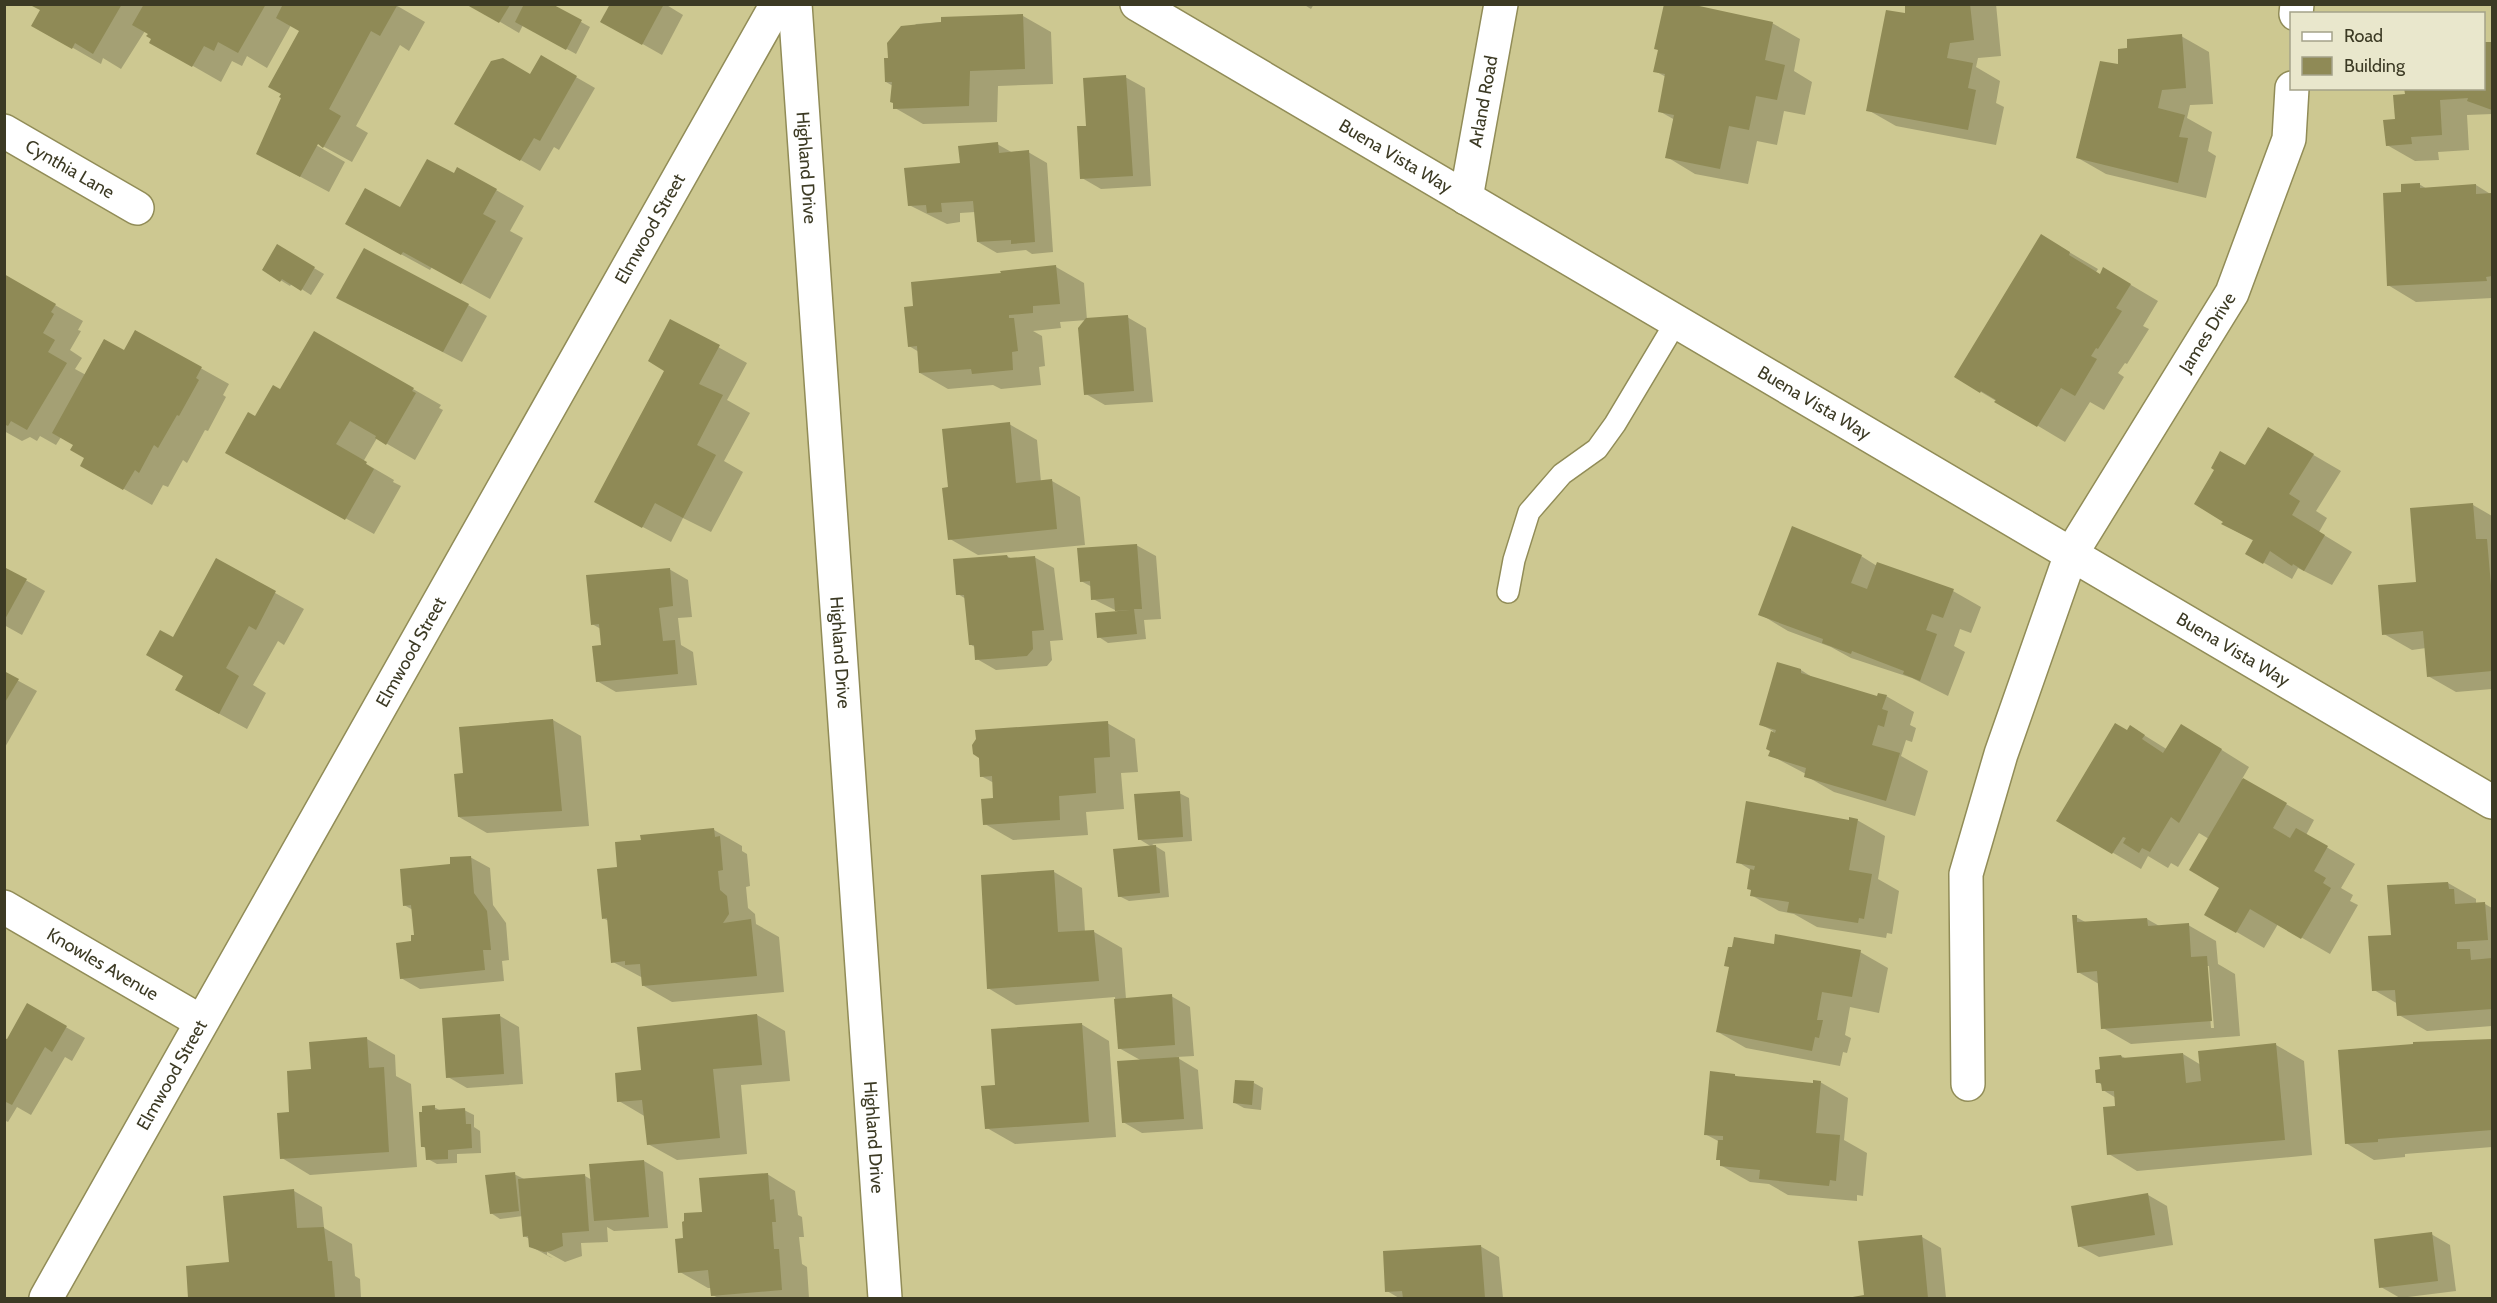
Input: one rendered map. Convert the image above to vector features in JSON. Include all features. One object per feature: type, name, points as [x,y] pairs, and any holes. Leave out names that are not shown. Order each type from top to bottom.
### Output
[{"type":"street","name":"Elmwood Street","points":[[46,1299],[200,1021],[777,4]]},
{"type":"street","name":"Highland Drive","points":[[795,4],[885,1299]]},
{"type":"street","name":"Buena Vista Way","points":[[1137,4],[2493,802]]},
{"type":"street","name":"Arland Road","points":[[1466,198],[1501,4]]},
{"type":"street","name":"James Drive","points":[[1968,1084],[1966,874],[2001,754],[2071,554],[2232,293],[2289,139],[2292,90]]},
{"type":"street","name":"Cynthia Lane","points":[[4,131],[137,208]]},
{"type":"street","name":"Knowles Avenue","points":[[4,907],[200,1021]]},
{"type":"lane","points":[[1508,592],[1514,560],[1529,512],[1562,474],[1597,449],[1615,424],[1676,322]]},
{"type":"building","points":[[28,4],[122,4],[93,54],[75,43],[72,49],[31,26],[40,10]]},
{"type":"building","points":[[144,4],[266,4],[238,53],[218,42],[214,51],[204,46],[192,67],[149,43],[151,39],[146,36],[148,34],[132,25]]},
{"type":"building","points":[[283,4],[398,4],[380,36],[371,31],[329,109],[341,116],[323,148],[318,144],[300,177],[256,154],[281,98],[279,97],[281,94],[268,87],[299,31],[276,18]]},
{"type":"building","points":[[524,4],[552,4],[582,20],[566,50],[515,22]]},
{"type":"building","points":[[610,4],[664,4],[642,45],[600,22]]},
{"type":"building","points":[[1664,4],[1690,4],[1773,22],[1765,60],[1785,65],[1777,100],[1756,96],[1749,130],[1729,126],[1720,169],[1665,158],[1674,115],[1658,112],[1665,74],[1653,72],[1658,50],[1654,49]]},
{"type":"building","points":[[1905,4],[1970,4],[1974,40],[1950,43],[1947,58],[1973,63],[1968,88],[1976,90],[1968,130],[1866,111],[1886,10],[1905,13]]},
{"type":"building","points":[[467,5],[510,5],[499,23]]},
{"type":"building","points":[[1023,14],[1025,69],[970,71],[969,106],[893,109],[893,103],[890,102],[892,82],[885,82],[884,58],[888,58],[887,43],[901,26],[941,22],[941,17]]},
{"type":"building","points":[[2182,34],[2186,88],[2162,90],[2158,108],[2185,115],[2179,137],[2188,138],[2178,183],[2076,158],[2100,61],[2118,64],[2118,49],[2127,48],[2127,39]]},
{"type":"building","points":[[2485,42],[2492,42],[2492,110],[2467,101],[2468,98],[2440,100],[2442,135],[2411,137],[2412,144],[2386,146],[2383,120],[2395,119],[2393,95],[2405,94],[2404,90],[2485,90]]},
{"type":"building","points":[[541,55],[577,76],[540,141],[534,138],[520,161],[454,124],[491,61],[503,58],[530,74]]},
{"type":"building","points":[[1126,75],[1133,176],[1080,179],[1077,126],[1086,126],[1083,78]]},
{"type":"building","points":[[998,142],[999,153],[1029,150],[1035,242],[1011,244],[1011,240],[977,242],[973,201],[941,203],[942,212],[927,213],[926,205],[908,206],[904,168],[960,163],[958,146]]},
{"type":"building","points":[[427,159],[454,173],[457,167],[497,189],[483,214],[496,221],[461,284],[403,252],[401,255],[345,224],[365,188],[400,207]]},
{"type":"building","points":[[2420,183],[2420,188],[2476,184],[2476,194],[2492,193],[2492,276],[2486,277],[2487,281],[2387,286],[2383,193],[2401,192],[2401,184]]},
{"type":"building","points":[[2041,234],[2100,274],[2103,267],[2131,284],[2116,308],[2122,311],[2091,356],[2097,359],[2075,396],[2061,388],[2037,427],[1994,402],[1996,400],[1954,377]]},
{"type":"building","points":[[277,244],[315,267],[301,291],[282,279],[280,282],[262,270]]},
{"type":"building","points":[[364,248],[469,304],[443,352],[336,298]]},
{"type":"building","points":[[1056,265],[1060,304],[1033,306],[1033,313],[1009,315],[1009,318],[1014,318],[1018,351],[1012,352],[1013,370],[972,374],[971,369],[919,373],[917,346],[908,347],[904,307],[913,306],[911,282]]},
{"type":"building","points":[[4,274],[56,304],[51,312],[54,314],[43,333],[55,340],[48,352],[67,363],[27,430],[11,421],[8,426],[4,424]]},
{"type":"building","points":[[1128,315],[1134,391],[1084,395],[1078,328],[1086,318]]},
{"type":"building","points":[[670,319],[720,345],[699,384],[723,395],[697,445],[716,455],[683,518],[655,503],[642,528],[594,502],[664,371],[648,361]]},
{"type":"building","points":[[135,330],[202,367],[196,378],[199,380],[179,416],[177,415],[158,448],[154,445],[139,473],[135,470],[123,490],[80,466],[84,458],[70,450],[73,445],[52,433],[104,339],[124,350]]},
{"type":"building","points":[[314,331],[414,388],[412,391],[416,393],[386,445],[375,438],[376,436],[350,421],[336,444],[367,462],[366,464],[374,469],[345,520],[225,453],[248,412],[255,416],[273,385],[280,389]]},
{"type":"building","points":[[1010,422],[1016,483],[1052,479],[1057,529],[948,540],[942,488],[948,487],[942,429]]},
{"type":"building","points":[[2268,427],[2314,454],[2289,494],[2300,501],[2292,515],[2325,535],[2304,571],[2270,551],[2263,564],[2245,554],[2253,540],[2221,524],[2223,522],[2194,504],[2214,470],[2211,468],[2220,451],[2245,465]]},
{"type":"building","points":[[2473,503],[2476,539],[2487,539],[2492,597],[2492,671],[2427,677],[2423,631],[2382,635],[2378,585],[2416,582],[2410,508]]},
{"type":"building","points":[[1792,526],[1862,555],[1851,583],[1867,589],[1877,562],[1954,589],[1943,618],[1932,614],[1926,630],[1937,634],[1920,681],[1903,674],[1904,671],[1852,651],[1851,654],[1822,643],[1823,639],[1758,615]]},
{"type":"building","points":[[1137,544],[1142,609],[1134,609],[1137,634],[1097,638],[1095,613],[1130,610],[1115,611],[1114,598],[1091,600],[1090,581],[1080,582],[1077,548]]},
{"type":"building","points":[[1007,555],[1008,558],[1035,556],[1044,630],[1032,631],[1033,649],[1027,656],[975,660],[974,645],[969,645],[964,595],[956,595],[953,559]]},
{"type":"building","points":[[216,558],[276,591],[256,630],[249,626],[226,668],[239,676],[219,714],[175,690],[183,676],[146,655],[160,630],[173,637]]},
{"type":"building","points":[[4,567],[27,579],[4,621]]},
{"type":"building","points":[[670,568],[673,606],[659,608],[663,641],[675,640],[678,674],[596,682],[592,646],[601,645],[599,624],[591,625],[586,575]]},
{"type":"building","points":[[1777,662],[1801,669],[1801,673],[1877,696],[1878,693],[1887,695],[1882,709],[1888,711],[1884,727],[1878,725],[1872,745],[1900,753],[1886,801],[1804,777],[1806,768],[1768,756],[1770,751],[1766,749],[1771,731],[1775,733],[1776,730],[1759,725]]},
{"type":"building","points":[[4,671],[19,679],[4,704]]},
{"type":"building","points":[[553,719],[562,811],[458,817],[454,774],[463,773],[459,727]]},
{"type":"building","points":[[1108,721],[1110,757],[1094,758],[1096,793],[1059,796],[1060,820],[983,825],[981,799],[993,798],[992,776],[980,777],[979,758],[973,754],[972,745],[976,739],[975,730]]},
{"type":"building","points":[[2115,723],[2127,730],[2130,725],[2145,735],[2142,739],[2163,753],[2181,724],[2222,749],[2179,823],[2171,817],[2150,852],[2142,848],[2139,853],[2123,843],[2126,838],[2123,837],[2112,854],[2056,821]]},
{"type":"building","points":[[2243,778],[2287,803],[2273,828],[2290,838],[2296,828],[2328,846],[2314,871],[2326,878],[2323,883],[2331,888],[2301,939],[2250,909],[2236,933],[2204,915],[2219,888],[2189,870]]},
{"type":"building","points":[[1180,791],[1183,837],[1138,840],[1134,794]]},
{"type":"building","points":[[1746,801],[1849,820],[1849,817],[1858,819],[1849,870],[1872,874],[1864,919],[1859,918],[1858,923],[1787,912],[1789,902],[1750,896],[1751,890],[1747,889],[1750,869],[1754,870],[1755,866],[1736,863]]},
{"type":"building","points":[[714,828],[715,837],[720,836],[723,870],[718,871],[720,890],[727,896],[729,914],[723,923],[751,919],[757,976],[642,986],[640,964],[625,965],[625,961],[611,963],[607,918],[602,919],[597,869],[617,867],[615,842],[641,840],[640,835]]},
{"type":"building","points":[[1156,845],[1160,893],[1118,897],[1113,849]]},
{"type":"building","points":[[471,856],[474,893],[487,911],[491,950],[483,950],[485,970],[400,979],[396,943],[411,941],[411,935],[414,935],[411,905],[403,906],[400,869],[450,864],[450,857]]},
{"type":"building","points":[[1054,870],[1058,932],[1094,930],[1099,981],[987,989],[981,875]]},
{"type":"building","points":[[2448,882],[2449,889],[2454,889],[2455,904],[2485,902],[2488,940],[2457,942],[2457,949],[2470,949],[2471,960],[2492,958],[2492,1009],[2397,1016],[2395,990],[2372,991],[2368,936],[2391,935],[2387,885]]},
{"type":"building","points":[[2072,915],[2077,915],[2077,922],[2147,918],[2148,926],[2189,923],[2191,957],[2207,956],[2212,1021],[2101,1029],[2097,971],[2077,973]]},
{"type":"building","points":[[1775,934],[1861,950],[1852,997],[1822,992],[1817,1020],[1823,1020],[1819,1038],[1815,1037],[1812,1051],[1716,1032],[1729,967],[1724,966],[1728,947],[1732,947],[1734,937],[1774,944]]},
{"type":"building","points":[[1172,994],[1175,1045],[1118,1049],[1114,999]]},
{"type":"building","points":[[27,1003],[67,1026],[52,1052],[45,1047],[12,1105],[4,1101],[4,1038],[7,1039]]},
{"type":"building","points":[[500,1014],[504,1074],[446,1078],[442,1018]]},
{"type":"building","points":[[757,1014],[762,1065],[713,1069],[720,1138],[647,1145],[642,1100],[617,1102],[615,1073],[641,1070],[637,1027]]},
{"type":"building","points":[[1082,1023],[1089,1122],[985,1129],[981,1086],[995,1085],[991,1029]]},
{"type":"building","points":[[367,1037],[369,1068],[384,1067],[389,1152],[280,1159],[277,1113],[289,1112],[287,1071],[311,1069],[309,1042]]},
{"type":"building","points":[[2492,1039],[2492,1130],[2378,1139],[2378,1142],[2345,1144],[2338,1050],[2413,1044],[2413,1042]]},
{"type":"building","points":[[2276,1043],[2285,1140],[2107,1155],[2103,1107],[2115,1106],[2114,1091],[2102,1091],[2101,1083],[2096,1083],[2095,1070],[2100,1069],[2099,1057],[2121,1055],[2122,1058],[2183,1053],[2186,1083],[2201,1081],[2198,1051]]},
{"type":"building","points":[[1179,1057],[1184,1119],[1122,1123],[1117,1061]]},
{"type":"building","points":[[1710,1071],[1735,1074],[1735,1076],[1813,1083],[1813,1080],[1821,1081],[1816,1133],[1840,1135],[1836,1181],[1830,1180],[1829,1186],[1759,1179],[1760,1170],[1720,1166],[1720,1160],[1716,1160],[1718,1140],[1723,1140],[1723,1136],[1704,1135]]},
{"type":"building","points":[[1235,1080],[1254,1081],[1252,1105],[1233,1103]]},
{"type":"building","points":[[435,1105],[435,1110],[465,1108],[466,1124],[471,1124],[472,1148],[448,1150],[448,1159],[426,1160],[425,1147],[421,1147],[419,1112],[422,1112],[422,1106]]},
{"type":"building","points":[[644,1160],[649,1217],[594,1221],[589,1164]]},
{"type":"building","points":[[515,1172],[519,1211],[490,1214],[485,1175]]},
{"type":"building","points":[[768,1173],[770,1200],[774,1199],[776,1222],[772,1222],[774,1249],[779,1249],[782,1290],[711,1296],[708,1270],[678,1273],[675,1239],[683,1238],[684,1213],[702,1212],[699,1178]]},
{"type":"building","points":[[585,1174],[589,1231],[562,1233],[563,1246],[551,1251],[544,1252],[529,1247],[528,1236],[523,1237],[518,1179]]},
{"type":"building","points":[[294,1189],[297,1228],[324,1227],[328,1261],[332,1261],[335,1298],[188,1298],[186,1266],[229,1262],[223,1196]]},
{"type":"building","points":[[2148,1193],[2155,1235],[2078,1247],[2071,1206]]},
{"type":"building","points":[[2432,1232],[2438,1281],[2379,1288],[2374,1239]]},
{"type":"building","points":[[1922,1235],[1928,1298],[1847,1298],[1864,1295],[1858,1241]]},
{"type":"building","points":[[1481,1245],[1485,1298],[1403,1298],[1402,1291],[1385,1292],[1383,1251]]}]
